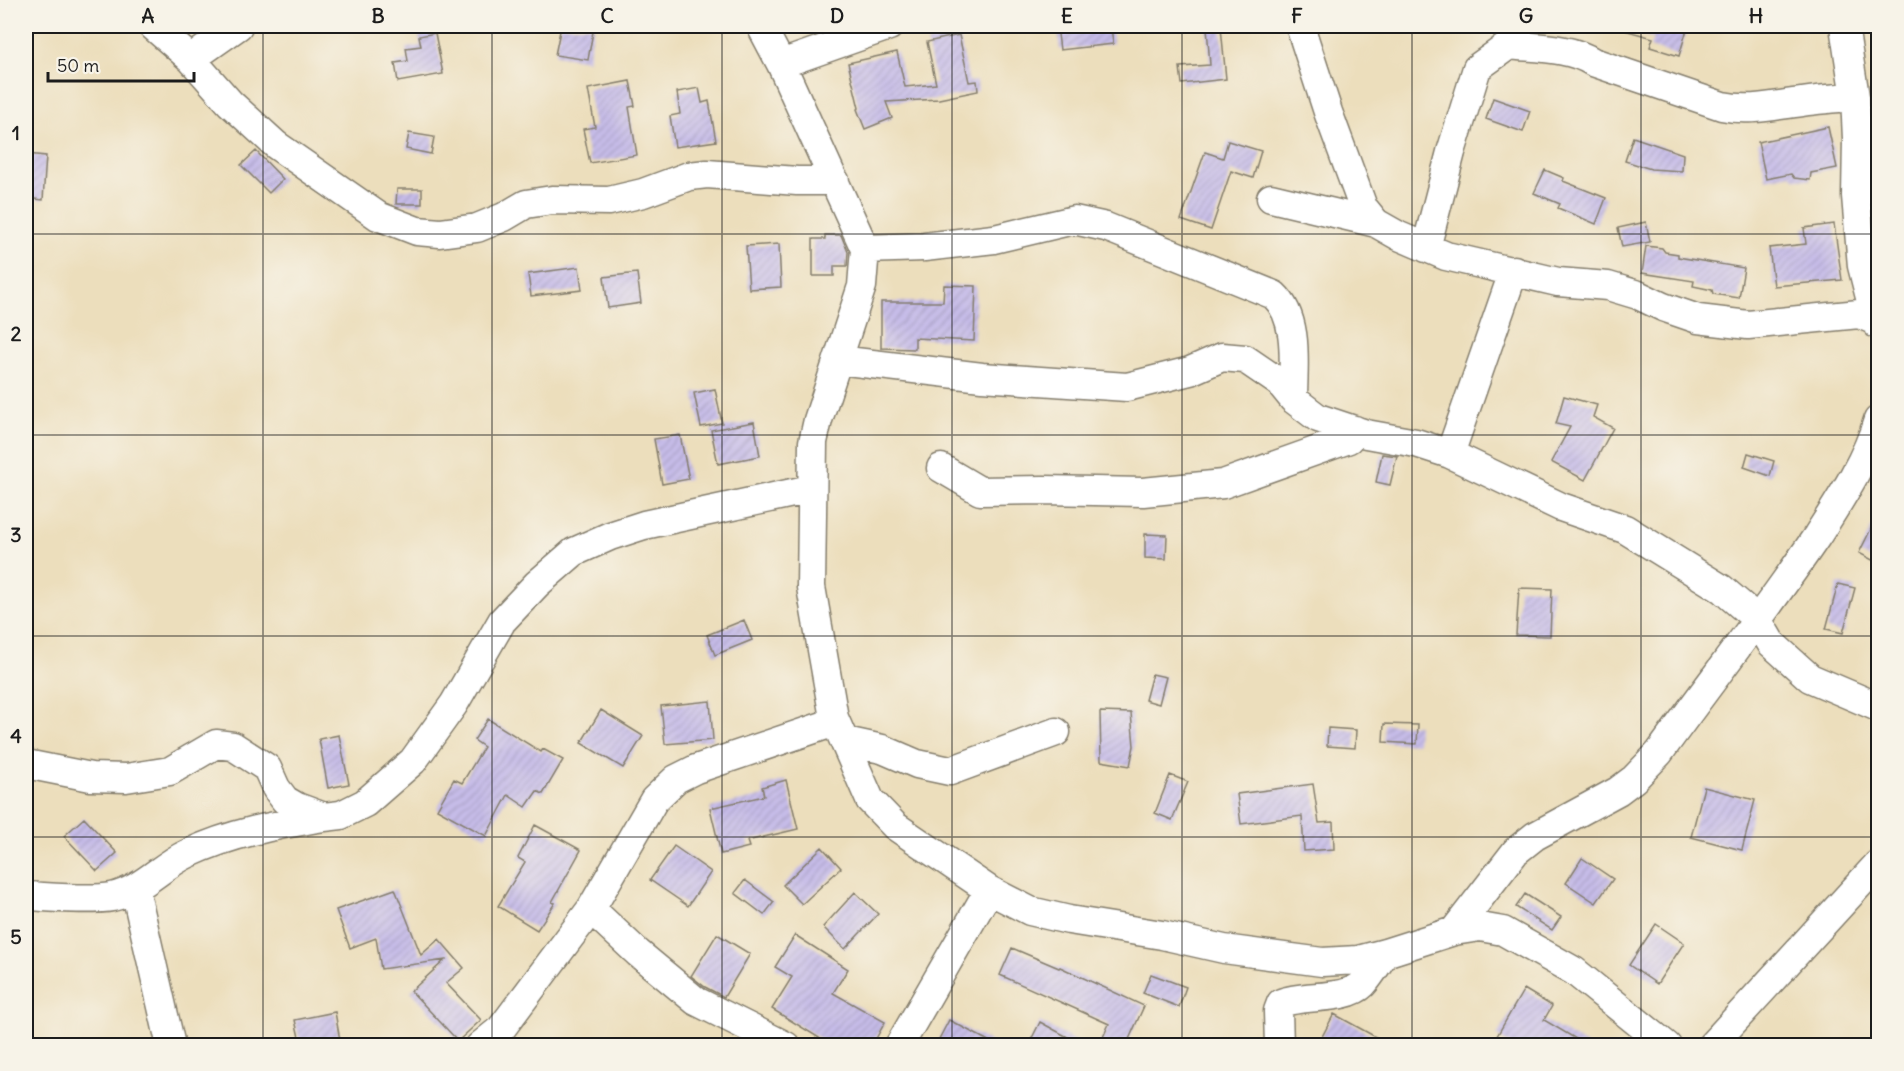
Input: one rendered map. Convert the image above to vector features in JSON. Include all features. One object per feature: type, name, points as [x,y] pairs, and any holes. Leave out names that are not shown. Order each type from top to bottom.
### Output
[{"type":"street","points":[[153,26],[191,58],[230,103],[276,145],[378,216],[417,231],[440,233],[477,228],[504,217],[526,204],[552,200],[609,201],[643,193],[689,176],[707,174],[835,182]]},
{"type":"street","points":[[191,58],[238,26]]},
{"type":"street","points":[[761,26],[781,64],[865,249],[862,286],[818,420],[813,442],[811,587],[840,732],[870,800],[895,826],[989,890],[1030,911],[1069,920],[1162,935],[1224,949],[1322,962],[1358,960],[1454,931],[1480,927],[1503,931],[1574,971],[1667,1046]]},
{"type":"street","points":[[781,64],[889,26]]},
{"type":"street","points":[[1300,26],[1363,207],[1376,223]]},
{"type":"street","points":[[1844,26],[1855,97],[1857,139],[1867,178],[1862,266],[1877,323]]},
{"type":"street","points":[[1426,248],[1450,152],[1477,68],[1509,45],[1566,51],[1584,56],[1593,62],[1722,106],[1737,109],[1756,109],[1804,101],[1855,97]]},
{"type":"street","points":[[1271,198],[1376,223],[1446,256],[1558,282],[1608,286],[1698,319],[1748,325],[1858,314],[1877,323]]},
{"type":"street","points":[[865,249],[924,247],[994,239],[1074,220],[1106,227],[1275,295],[1288,315],[1292,339],[1293,399]]},
{"type":"street","points":[[1450,454],[1514,270]]},
{"type":"street","points":[[838,360],[982,376],[1127,387],[1190,371],[1222,357],[1245,359],[1280,383],[1293,399],[1317,418],[1450,454],[1561,507],[1625,529],[1722,589],[1757,619],[1771,644],[1810,678],[1878,707]]},
{"type":"street","points":[[941,468],[980,491],[1044,489],[1143,492],[1223,484],[1349,439],[1355,430]]},
{"type":"street","points":[[1454,931],[1516,851],[1535,836],[1618,791],[1646,767],[1789,578],[1833,511],[1876,437]]},
{"type":"street","points":[[26,896],[111,897],[135,889],[186,854],[252,830],[341,814],[365,803],[413,761],[454,704],[502,621],[537,584],[574,552],[610,536],[644,525],[811,489]]},
{"type":"street","points":[[480,1046],[501,1029],[591,909],[643,816],[654,800],[676,778],[696,769],[840,732],[917,764],[950,771],[1056,732]]},
{"type":"street","points":[[26,764],[92,777],[126,778],[170,771],[216,744],[233,746],[267,768],[276,788],[285,800],[324,817]]},
{"type":"street","points":[[265,828],[276,788]]},
{"type":"street","points":[[1711,1046],[1878,864]]},
{"type":"street","points":[[135,889],[171,1046]]},
{"type":"street","points":[[899,1046],[989,890]]},
{"type":"street","points":[[591,909],[638,953],[696,1001],[786,1046]]},
{"type":"street","points":[[1279,1046],[1278,1011],[1281,1003],[1291,999],[1347,993],[1362,986],[1385,953]]},
{"type":"building","points":[[561,26],[594,26],[588,60],[555,55]]},
{"type":"building","points":[[1057,26],[1111,26],[1113,44],[1060,50]]},
{"type":"building","points":[[1624,26],[1688,26],[1679,56],[1650,47],[1653,38],[1624,30]]},
{"type":"building","points":[[1221,27],[1226,79],[1182,84],[1180,67],[1210,65],[1207,28]]},
{"type":"building","points":[[435,33],[443,74],[398,82],[395,63],[408,61],[406,48],[421,46],[419,36]]},
{"type":"building","points":[[959,35],[969,82],[977,81],[978,91],[939,99],[886,102],[892,118],[865,129],[857,109],[859,108],[848,63],[897,52],[905,87],[936,84],[927,42]]},
{"type":"building","points":[[630,81],[635,106],[629,107],[637,155],[590,163],[583,129],[595,127],[588,89]]},
{"type":"building","points":[[699,88],[702,103],[709,101],[716,141],[675,147],[670,116],[680,114],[677,92]]},
{"type":"building","points":[[1493,98],[1530,111],[1523,132],[1486,119]]},
{"type":"building","points":[[1828,127],[1837,168],[1811,173],[1810,180],[1794,178],[1791,174],[1766,179],[1758,142]]},
{"type":"building","points":[[409,133],[434,137],[431,154],[406,149]]},
{"type":"building","points":[[1633,137],[1683,154],[1682,171],[1651,169],[1625,161]]},
{"type":"building","points":[[1228,141],[1261,151],[1253,178],[1231,171],[1211,230],[1181,220],[1205,152],[1223,158]]},
{"type":"building","points":[[256,151],[283,179],[269,193],[241,165]]},
{"type":"building","points":[[26,154],[46,156],[43,200],[26,198]]},
{"type":"building","points":[[1545,170],[1564,178],[1563,181],[1606,198],[1596,224],[1558,208],[1560,204],[1534,193]]},
{"type":"building","points":[[397,189],[422,189],[422,204],[396,204]]},
{"type":"building","points":[[1646,222],[1650,242],[1622,247],[1618,228]]},
{"type":"building","points":[[1834,224],[1842,280],[1774,286],[1769,248],[1806,244],[1804,228]]},
{"type":"building","points":[[825,235],[841,235],[848,252],[847,266],[834,266],[834,276],[813,276],[813,239],[825,239]]},
{"type":"building","points":[[779,244],[781,287],[749,289],[746,246]]},
{"type":"building","points":[[1646,246],[1662,248],[1665,252],[1678,254],[1678,257],[1744,268],[1739,298],[1713,294],[1712,290],[1693,286],[1694,281],[1642,273]]},
{"type":"building","points":[[579,267],[582,290],[531,296],[528,274]]},
{"type":"building","points":[[637,273],[641,303],[608,308],[604,277]]},
{"type":"building","points":[[944,285],[976,286],[974,341],[915,338],[915,349],[881,348],[881,302],[943,302]]},
{"type":"building","points":[[715,389],[722,423],[701,427],[694,393]]},
{"type":"building","points":[[1564,396],[1597,405],[1593,417],[1613,428],[1585,480],[1551,462],[1570,427],[1556,424]]},
{"type":"building","points":[[754,422],[760,456],[718,464],[711,430]]},
{"type":"building","points":[[680,435],[689,479],[662,484],[654,439]]},
{"type":"building","points":[[1748,453],[1774,461],[1770,476],[1744,467]]},
{"type":"building","points":[[1382,454],[1397,456],[1390,485],[1376,482]]},
{"type":"building","points":[[1878,515],[1878,563],[1859,553]]},
{"type":"building","points":[[1145,534],[1167,535],[1166,559],[1145,558]]},
{"type":"building","points":[[1838,584],[1855,588],[1843,633],[1826,629]]},
{"type":"building","points":[[1519,588],[1552,589],[1550,636],[1516,635]]},
{"type":"building","points":[[744,620],[752,640],[715,655],[707,635]]},
{"type":"building","points":[[1152,674],[1166,677],[1159,704],[1145,700]]},
{"type":"building","points":[[710,701],[713,740],[665,744],[661,706]]},
{"type":"building","points":[[601,710],[643,736],[623,768],[581,743]]},
{"type":"building","points":[[1100,712],[1131,713],[1134,746],[1130,766],[1101,761]]},
{"type":"building","points":[[488,719],[541,752],[543,749],[563,760],[543,794],[537,791],[526,807],[508,795],[486,836],[437,809],[454,779],[462,783],[484,747],[474,740]]},
{"type":"building","points":[[1384,724],[1418,725],[1417,744],[1383,742]]},
{"type":"building","points":[[1328,728],[1356,730],[1355,748],[1327,746]]},
{"type":"building","points":[[339,735],[349,784],[328,788],[319,739]]},
{"type":"building","points":[[1170,775],[1188,782],[1172,820],[1155,813]]},
{"type":"building","points":[[786,780],[798,829],[747,841],[749,847],[721,854],[710,808],[764,796],[762,787]]},
{"type":"building","points":[[1313,784],[1319,823],[1333,822],[1334,849],[1304,851],[1302,816],[1241,824],[1237,794]]},
{"type":"building","points":[[1704,787],[1755,800],[1742,850],[1691,837]]},
{"type":"building","points":[[84,818],[117,853],[97,871],[64,836]]},
{"type":"building","points":[[535,825],[581,850],[552,902],[555,903],[537,930],[498,906],[525,862],[518,858]]},
{"type":"building","points":[[674,846],[711,872],[688,906],[650,880]]},
{"type":"building","points":[[822,847],[841,868],[802,904],[783,885]]},
{"type":"building","points":[[1582,858],[1613,879],[1596,903],[1566,883]]},
{"type":"building","points":[[745,880],[774,902],[764,915],[735,893]]},
{"type":"building","points":[[395,889],[421,955],[439,939],[464,968],[446,983],[481,1020],[458,1041],[411,991],[445,960],[381,969],[376,938],[350,948],[336,910]]},
{"type":"building","points":[[855,892],[878,914],[845,949],[823,927]]},
{"type":"building","points":[[1525,894],[1561,917],[1552,930],[1516,907]]},
{"type":"building","points":[[1656,924],[1684,943],[1657,984],[1629,965]]},
{"type":"building","points":[[717,934],[750,954],[724,997],[691,976]]},
{"type":"building","points":[[795,935],[848,969],[833,993],[885,1022],[872,1046],[817,1046],[821,1039],[772,1009],[792,977],[775,967]]},
{"type":"building","points":[[1012,948],[1060,967],[1144,1006],[1126,1046],[1099,1046],[1109,1024],[1000,975]]},
{"type":"building","points":[[1151,974],[1186,987],[1179,1007],[1143,993]]},
{"type":"building","points":[[1524,989],[1552,1006],[1544,1020],[1588,1046],[1513,1046],[1497,1036]]},
{"type":"building","points":[[335,1012],[341,1046],[301,1046],[295,1020]]},
{"type":"building","points":[[1334,1014],[1392,1046],[1317,1046]]},
{"type":"building","points":[[949,1020],[998,1046],[947,1046],[938,1041]]},
{"type":"building","points":[[1040,1022],[1084,1046],[1028,1046]]}]
